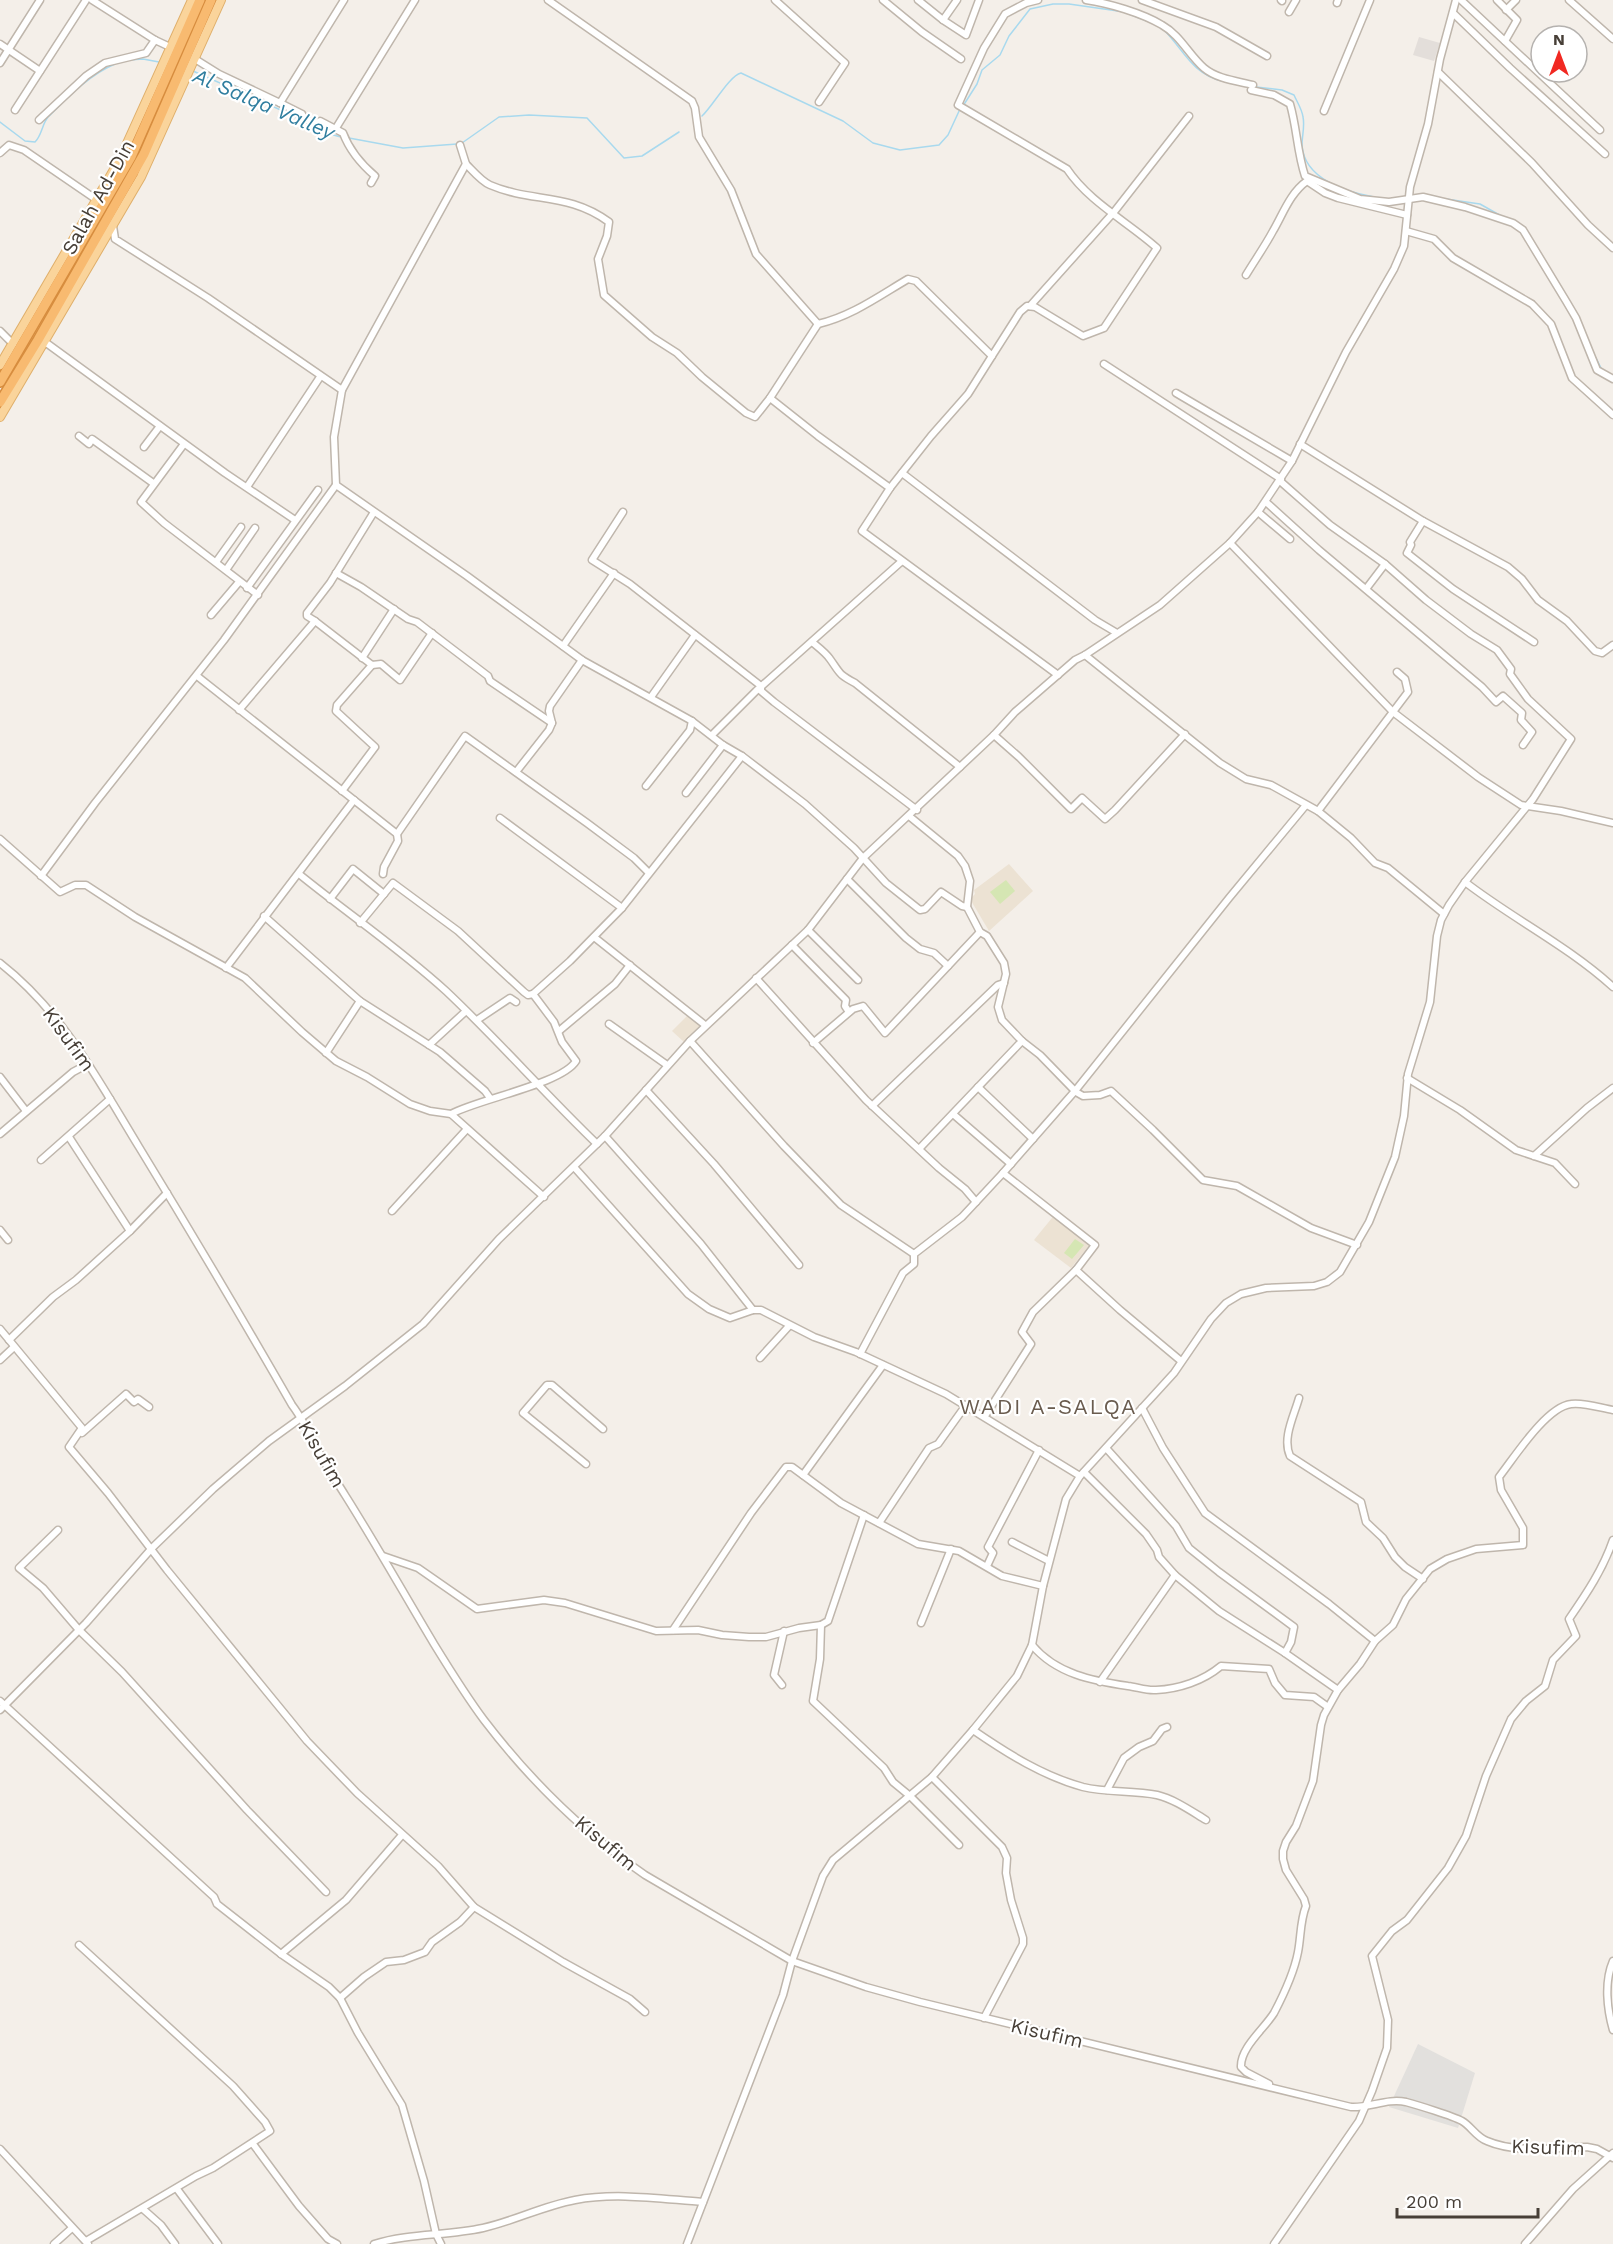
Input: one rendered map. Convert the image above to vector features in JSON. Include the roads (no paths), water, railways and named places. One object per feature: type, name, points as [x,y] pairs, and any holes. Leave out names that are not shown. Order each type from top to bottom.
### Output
[{"type":"highway","name":"Salah Ad-Din","points":[[0,382],[131,157],[164,71],[179,52],[207,1]]},
{"type":"highway","name":"Salah Ad-Din","points":[[0,402],[144,154],[181,78],[179,52]]},
{"type":"main road","points":[[179,52],[192,0]]},
{"type":"main road","points":[[179,52],[221,0]]},
{"type":"main road","points":[[0,365],[126,149],[164,71]]},
{"type":"main road","points":[[0,417],[150,160],[181,78]]},
{"type":"street","points":[[0,63],[40,0]]},
{"type":"street","points":[[15,111],[86,0]]},
{"type":"street","points":[[92,0],[155,40],[219,74],[280,102],[315,124],[320,121],[336,128],[342,133],[344,140],[361,164],[375,176],[371,183]]},
{"type":"street","points":[[280,102],[344,0]]},
{"type":"street","points":[[336,128],[415,0]]},
{"type":"street","points":[[548,0],[692,101],[699,137],[731,190],[756,254],[818,324]]},
{"type":"street","points":[[775,0],[845,63],[819,102]]},
{"type":"street","points":[[883,0],[930,38],[961,59]]},
{"type":"street","points":[[918,0],[966,35],[979,0]]},
{"type":"street","points":[[943,20],[957,0]]},
{"type":"street","points":[[1030,306],[1083,336],[1091,335],[1104,328],[1157,248],[1114,212],[1079,187],[1067,169],[958,105],[984,48],[1005,14],[1026,3],[1038,0]]},
{"type":"street","points":[[1086,0],[1098,2],[1162,25],[1185,45],[1205,69],[1225,79],[1274,94],[1290,104],[1305,176],[1360,199],[1389,202],[1423,197],[1498,217],[1523,230],[1576,318],[1596,370],[1613,379]]},
{"type":"street","points":[[1142,0],[1216,27],[1267,56]]},
{"type":"street","points":[[1288,12],[1296,0]]},
{"type":"street","points":[[1324,111],[1371,0]]},
{"type":"street","points":[[441,2244],[436,2234],[424,2181],[402,2105],[358,2033],[340,1998],[329,1987],[217,1905],[214,1897],[1,1705],[79,1630],[152,1548],[221,1482],[269,1441],[423,1324],[499,1239],[605,1136],[690,1041],[808,930],[863,858],[917,810],[1015,712],[1075,660],[1160,605],[1230,543],[1258,513],[1292,461],[1346,352],[1394,269],[1404,246],[1410,187],[1428,124],[1456,0]]},
{"type":"street","points":[[1461,0],[1600,130]]},
{"type":"street","points":[[1497,0],[1517,20],[1505,41]]},
{"type":"street","points":[[1506,10],[1516,0]]},
{"type":"street","points":[[1569,0],[1613,39]]},
{"type":"street","points":[[1453,13],[1605,154]]},
{"type":"street","points":[[39,120],[96,69],[105,63],[146,54],[155,40]]},
{"type":"street","points":[[0,44],[40,71]]},
{"type":"street","points":[[1438,72],[1532,163],[1588,225],[1613,248]]},
{"type":"street","points":[[1058,675],[862,531],[891,488],[931,436],[968,394],[1020,312],[1030,306],[1114,212],[1189,116]]},
{"type":"street","points":[[0,153],[9,145],[24,150],[97,200]]},
{"type":"street","points":[[460,146],[466,164],[488,185],[535,197],[557,199],[586,208],[609,222],[607,236],[598,259],[604,295],[652,337],[677,353],[746,413],[755,417],[818,324],[835,320],[863,306],[908,279],[916,281],[992,356]]},
{"type":"street","points":[[42,876],[101,795],[197,676],[258,595],[336,485],[334,437],[342,390],[466,164]]},
{"type":"street","points":[[1246,275],[1289,200],[1307,181],[1325,193],[1338,198],[1407,215]]},
{"type":"street","points":[[113,226],[115,239],[208,298],[342,390]]},
{"type":"street","points":[[1406,231],[1434,238],[1453,258],[1532,304],[1551,324],[1572,378],[1613,415]]},
{"type":"street","points":[[101,246],[115,239]]},
{"type":"street","points":[[0,332],[13,344]]},
{"type":"street","points":[[45,342],[184,444],[295,520]]},
{"type":"street","points":[[687,2244],[783,1995],[792,1960],[824,1876],[834,1860],[932,1777],[974,1730],[1017,1676],[1032,1645],[1043,1586],[1066,1499],[1082,1474],[1174,1373],[1211,1319],[1234,1297],[1251,1290],[1306,1288],[1331,1280],[1340,1272],[1357,1245],[1378,1202],[1395,1157],[1404,1116],[1407,1078],[1428,1009],[1438,928],[1444,914],[1465,882],[1528,806],[1571,739],[1528,699],[1510,674],[1511,669],[1497,650],[1435,607],[1385,564],[1330,525],[1281,480],[1104,364]]},
{"type":"street","points":[[247,487],[320,377]]},
{"type":"street","points":[[1176,393],[1292,461]]},
{"type":"street","points":[[770,398],[818,436],[891,488]]},
{"type":"street","points":[[144,447],[160,426]]},
{"type":"street","points":[[79,436],[89,444],[92,439],[153,483]]},
{"type":"street","points":[[184,444],[141,502],[164,523],[258,595]]},
{"type":"street","points":[[1300,444],[1423,521],[1508,567],[1522,579],[1538,600],[1567,621],[1595,651],[1602,653],[1613,645]]},
{"type":"street","points":[[902,474],[1095,620],[1117,633]]},
{"type":"street","points":[[336,485],[582,660],[692,721],[723,746],[742,756],[805,804],[863,858],[886,883],[920,910],[925,909],[941,892],[962,906],[968,907]]},
{"type":"street","points":[[247,588],[318,490]]},
{"type":"street","points":[[1266,502],[1482,687],[1496,702],[1503,696],[1516,706],[1522,713],[1521,720],[1532,732],[1523,745]]},
{"type":"street","points":[[372,665],[307,616],[307,613],[336,573],[374,512]]},
{"type":"street","points":[[623,512],[592,560],[614,573],[695,635],[761,686],[761,691],[774,702],[917,810]]},
{"type":"street","points":[[1258,513],[1290,539]]},
{"type":"street","points":[[1423,521],[1410,542],[1407,552],[1453,589],[1534,642]]},
{"type":"street","points":[[216,562],[241,528]]},
{"type":"street","points":[[226,570],[255,528]]},
{"type":"street","points":[[1230,543],[1393,712],[1478,777],[1521,805],[1613,823]]},
{"type":"street","points":[[712,735],[761,686],[902,561]]},
{"type":"street","points":[[1366,589],[1385,564]]},
{"type":"street","points":[[336,573],[432,633],[488,676],[490,681],[552,723]]},
{"type":"street","points":[[563,646],[614,573]]},
{"type":"street","points":[[211,615],[239,582]]},
{"type":"street","points":[[363,658],[394,609]]},
{"type":"street","points":[[239,710],[315,621]]},
{"type":"street","points":[[342,791],[375,747],[344,720],[336,711],[337,705],[372,665],[381,664],[399,680],[432,633]]},
{"type":"street","points":[[651,697],[695,635]]},
{"type":"street","points":[[812,642],[832,661],[840,674],[855,683],[960,767]]},
{"type":"street","points":[[1085,655],[1220,763],[1246,779],[1271,785],[1318,811],[1351,838],[1375,863],[1388,868],[1444,914]]},
{"type":"street","points":[[552,723],[550,706],[582,660]]},
{"type":"street","points":[[1318,811],[1408,692],[1405,679],[1397,672]]},
{"type":"street","points":[[197,676],[397,834]]},
{"type":"street","points":[[646,786],[690,730],[692,721]]},
{"type":"street","points":[[516,772],[552,723]]},
{"type":"street","points":[[994,735],[1071,809],[1082,798],[1105,819],[1132,793],[1185,734]]},
{"type":"street","points":[[383,874],[384,867],[398,841],[397,834],[465,736],[634,858],[649,873]]},
{"type":"street","points":[[686,793],[723,746]]},
{"type":"street","points":[[360,923],[393,883],[458,931],[528,995],[533,994],[622,908],[742,756]]},
{"type":"street","points":[[226,968],[354,800]]},
{"type":"street","points":[[914,1254],[962,1217],[1075,1091],[1306,805]]},
{"type":"street","points":[[909,816],[958,856],[965,866],[970,881],[968,907],[980,932],[987,936],[1004,963],[1006,974],[998,1007],[999,1014],[1022,1041],[1083,1096],[1100,1095],[1111,1091],[1203,1180],[1237,1186],[1311,1228],[1357,1245]]},
{"type":"street","points":[[500,818],[622,908]]},
{"type":"street","points":[[0,839],[60,892],[75,885],[86,885],[135,916],[245,978],[336,1061],[410,1104],[430,1111],[451,1114],[490,1098],[518,1092],[566,1071],[576,1061],[558,1035],[559,1031],[533,994]]},
{"type":"street","points":[[330,899],[352,869],[384,894]]},
{"type":"street","points":[[299,874],[427,976],[477,1020],[549,1098],[597,1144]]},
{"type":"street","points":[[848,879],[906,938],[920,949],[934,953],[948,966]]},
{"type":"street","points":[[1465,882],[1576,957],[1613,987]]},
{"type":"street","points":[[264,916],[360,1001],[429,1045],[485,1091],[490,1098]]},
{"type":"street","points":[[808,930],[858,980]]},
{"type":"street","points":[[813,1043],[849,1012],[863,1006],[885,1033],[980,932]]},
{"type":"street","points":[[594,937],[705,1026]]},
{"type":"street","points":[[792,945],[846,1000],[845,1006],[849,1012]]},
{"type":"street","name":"Kisufim","points":[[0,963],[51,1010],[88,1064],[292,1405],[302,1418],[322,1457],[393,1576],[455,1678],[483,1719],[553,1798],[617,1854],[645,1875],[792,1960],[876,1990],[1351,2107],[1392,2101],[1406,2103],[1462,2121],[1480,2137],[1499,2145],[1520,2148],[1587,2147],[1612,2156]]},
{"type":"street","points":[[559,1031],[610,989],[630,965]]},
{"type":"street","points":[[756,978],[872,1106],[965,1189],[976,1202]]},
{"type":"street","points":[[872,1106],[998,985],[1004,983]]},
{"type":"street","points":[[477,1020],[510,998],[516,1002]]},
{"type":"street","points":[[326,1053],[360,1001]]},
{"type":"street","points":[[429,1045],[466,1011]]},
{"type":"street","points":[[609,1024],[668,1065]]},
{"type":"street","points":[[690,1041],[784,1146],[841,1205],[914,1254]]},
{"type":"street","points":[[919,1149],[1022,1041]]},
{"type":"street","points":[[0,1134],[73,1072],[88,1064]]},
{"type":"street","points":[[0,1077],[26,1111]]},
{"type":"street","points":[[1407,1078],[1460,1110],[1516,1150],[1555,1163],[1575,1184]]},
{"type":"street","points":[[978,1087],[1033,1139]]},
{"type":"street","points":[[1534,1156],[1587,1108],[1613,1088]]},
{"type":"street","points":[[646,1090],[714,1164],[799,1264]]},
{"type":"street","points":[[41,1160],[110,1099]]},
{"type":"street","points":[[451,1114],[544,1197]]},
{"type":"street","points":[[953,1114],[1011,1164]]},
{"type":"street","points":[[392,1211],[467,1128]]},
{"type":"street","points":[[605,1136],[700,1244],[753,1310]]},
{"type":"street","points":[[69,1137],[130,1232]]},
{"type":"street","points":[[574,1167],[688,1294],[709,1309],[730,1318],[753,1310],[764,1312],[789,1326],[860,1354],[966,1405],[1082,1474],[1146,1534],[1159,1557],[1174,1575],[1219,1611],[1338,1690]]},
{"type":"street","points":[[985,1416],[1031,1344],[1022,1332],[1033,1312],[1076,1270],[1095,1245],[1003,1173]]},
{"type":"street","points":[[9,1340],[53,1297],[76,1280],[130,1232],[167,1193]]},
{"type":"street","points":[[0,1230],[8,1239]]},
{"type":"street","points":[[860,1354],[903,1273],[914,1264],[914,1254]]},
{"type":"street","points":[[1076,1270],[1181,1360]]},
{"type":"street","points":[[760,1359],[789,1326]]},
{"type":"street","points":[[0,1329],[82,1428],[75,1440]]},
{"type":"street","points":[[0,1360],[14,1347]]},
{"type":"street","points":[[803,1475],[883,1365]]},
{"type":"street","points":[[586,1464],[523,1413],[548,1385],[552,1385],[603,1429]]},
{"type":"street","points":[[149,1407],[138,1399],[134,1402],[126,1394],[69,1447],[307,1741],[357,1793],[438,1866],[474,1907],[563,1962],[630,1999],[645,2012]]},
{"type":"street","points":[[1299,1398],[1286,1447],[1290,1456],[1361,1502],[1366,1522],[1383,1538],[1395,1557],[1422,1579]]},
{"type":"street","points":[[1275,2088],[1246,2072],[1241,2067],[1241,2060],[1249,2045],[1266,2026],[1287,1985],[1298,1954],[1306,1906],[1282,1859],[1283,1851],[1296,1826],[1313,1781],[1321,1725],[1328,1707],[1375,1641],[1393,1625],[1406,1599],[1430,1569],[1447,1559],[1476,1549],[1523,1545],[1523,1528],[1501,1490],[1499,1477],[1532,1434],[1556,1410],[1571,1404],[1613,1410]]},
{"type":"street","points":[[879,1524],[929,1448],[938,1444],[966,1405]]},
{"type":"street","points":[[1142,1407],[1163,1448],[1205,1513],[1329,1604],[1375,1641]]},
{"type":"street","points":[[1106,1448],[1176,1526],[1189,1548],[1294,1627],[1291,1642],[1285,1653]]},
{"type":"street","points":[[987,1566],[993,1553],[988,1547],[1039,1450]]},
{"type":"street","points":[[673,1630],[784,1468],[792,1467],[841,1503],[922,1546],[951,1549],[964,1553],[1002,1576],[1043,1586]]},
{"type":"street","points":[[383,1556],[418,1568],[477,1609],[544,1600],[565,1603],[656,1631],[698,1630],[722,1635],[766,1637],[784,1631],[821,1625],[828,1620],[864,1515]]},
{"type":"street","points":[[58,1530],[19,1568],[43,1588],[79,1630],[122,1672],[247,1810],[326,1892]]},
{"type":"street","points":[[1274,2244],[1359,2121],[1387,2048],[1388,2020],[1372,1956],[1392,1931],[1407,1920],[1448,1868],[1466,1836],[1502,1735],[1511,1719],[1526,1701],[1545,1686],[1553,1660],[1576,1636],[1569,1619],[1593,1585],[1613,1540]]},
{"type":"street","points":[[1012,1542],[1049,1561]]},
{"type":"street","points":[[921,1623],[951,1549]]},
{"type":"street","points":[[1100,1682],[1174,1575]]},
{"type":"street","points":[[821,1625],[820,1659],[813,1701],[884,1768],[893,1782],[959,1845]]},
{"type":"street","points":[[782,1685],[774,1675],[784,1631]]},
{"type":"street","points":[[1032,1645],[1046,1659],[1064,1670],[1100,1682],[1152,1691],[1207,1678],[1221,1666],[1269,1669],[1275,1683],[1286,1695],[1314,1697],[1328,1707]]},
{"type":"street","points":[[1107,1790],[1124,1758],[1139,1747],[1153,1741],[1162,1729],[1167,1727]]},
{"type":"street","points":[[974,1730],[1012,1757],[1046,1774],[1085,1787],[1159,1795],[1182,1805],[1206,1820]]},
{"type":"street","points":[[932,1777],[1002,1847],[1007,1858],[1006,1873],[1011,1900],[1023,1944],[984,2018]]},
{"type":"street","points":[[281,1954],[346,1900],[402,1835]]},
{"type":"street","points":[[340,1998],[386,1962],[404,1960],[425,1952],[432,1942],[460,1922],[474,1907]]},
{"type":"street","points":[[0,2149],[87,2243],[270,2132],[265,2122],[233,2086],[79,1945]]},
{"type":"street","points":[[1613,1961],[1608,1996],[1613,2030]]},
{"type":"street","points":[[253,2144],[299,2206],[328,2239],[337,2244]]},
{"type":"street","points":[[1526,2244],[1573,2189],[1612,2156]]},
{"type":"street","points":[[177,2189],[218,2244]]},
{"type":"street","points":[[374,2244],[408,2235],[485,2228],[577,2199],[632,2198],[703,2202]]},
{"type":"street","points":[[143,2209],[161,2225],[175,2244]]},
{"type":"street","points":[[54,2244],[72,2228]]},
{"type":"waterway","name":"Al Salqa Valley","points":[[963,106],[977,84],[982,70],[1000,55],[1009,36],[1030,9],[1053,4],[1069,4],[1125,12]]},
{"type":"waterway","name":"Al Salqa Valley","points":[[1129,14],[1147,21]]},
{"type":"waterway","name":"Al Salqa Valley","points":[[1164,30],[1195,67],[1222,81]]},
{"type":"waterway","name":"Al Salqa Valley","points":[[128,60],[143,59],[159,62]]},
{"type":"waterway","name":"Al Salqa Valley","points":[[0,122],[25,141],[35,142],[48,117],[63,102],[88,80],[115,64]]},
{"type":"waterway","name":"Al Salqa Valley","points":[[193,71],[301,119]]},
{"type":"waterway","name":"Al Salqa Valley","points":[[702,116],[726,85],[741,73],[843,121],[873,143],[900,150],[939,145],[948,135],[960,109]]},
{"type":"waterway","name":"Al Salqa Valley","points":[[1256,87],[1282,90],[1294,95],[1303,117],[1302,145],[1305,157],[1310,167],[1318,175],[1351,192],[1374,197]]},
{"type":"waterway","name":"Al Salqa Valley","points":[[462,143],[499,117],[529,115],[587,118],[624,158],[642,156],[679,132]]},
{"type":"waterway","name":"Al Salqa Valley","points":[[310,125],[318,131],[341,137]]},
{"type":"waterway","name":"Al Salqa Valley","points":[[349,138],[403,148],[457,144]]},
{"type":"waterway","name":"Al Salqa Valley","points":[[1439,198],[1480,204],[1503,217]]},
{"type":"waterway","name":"Al Salqa Valley","points":[[1563,291],[1573,307]]},
{"type":"waterway","name":"Al Salqa Valley","points":[[1596,358],[1602,370]]},
{"type":"district","name":"WADI A-SALQA","points":[[1048,1406]]}]
